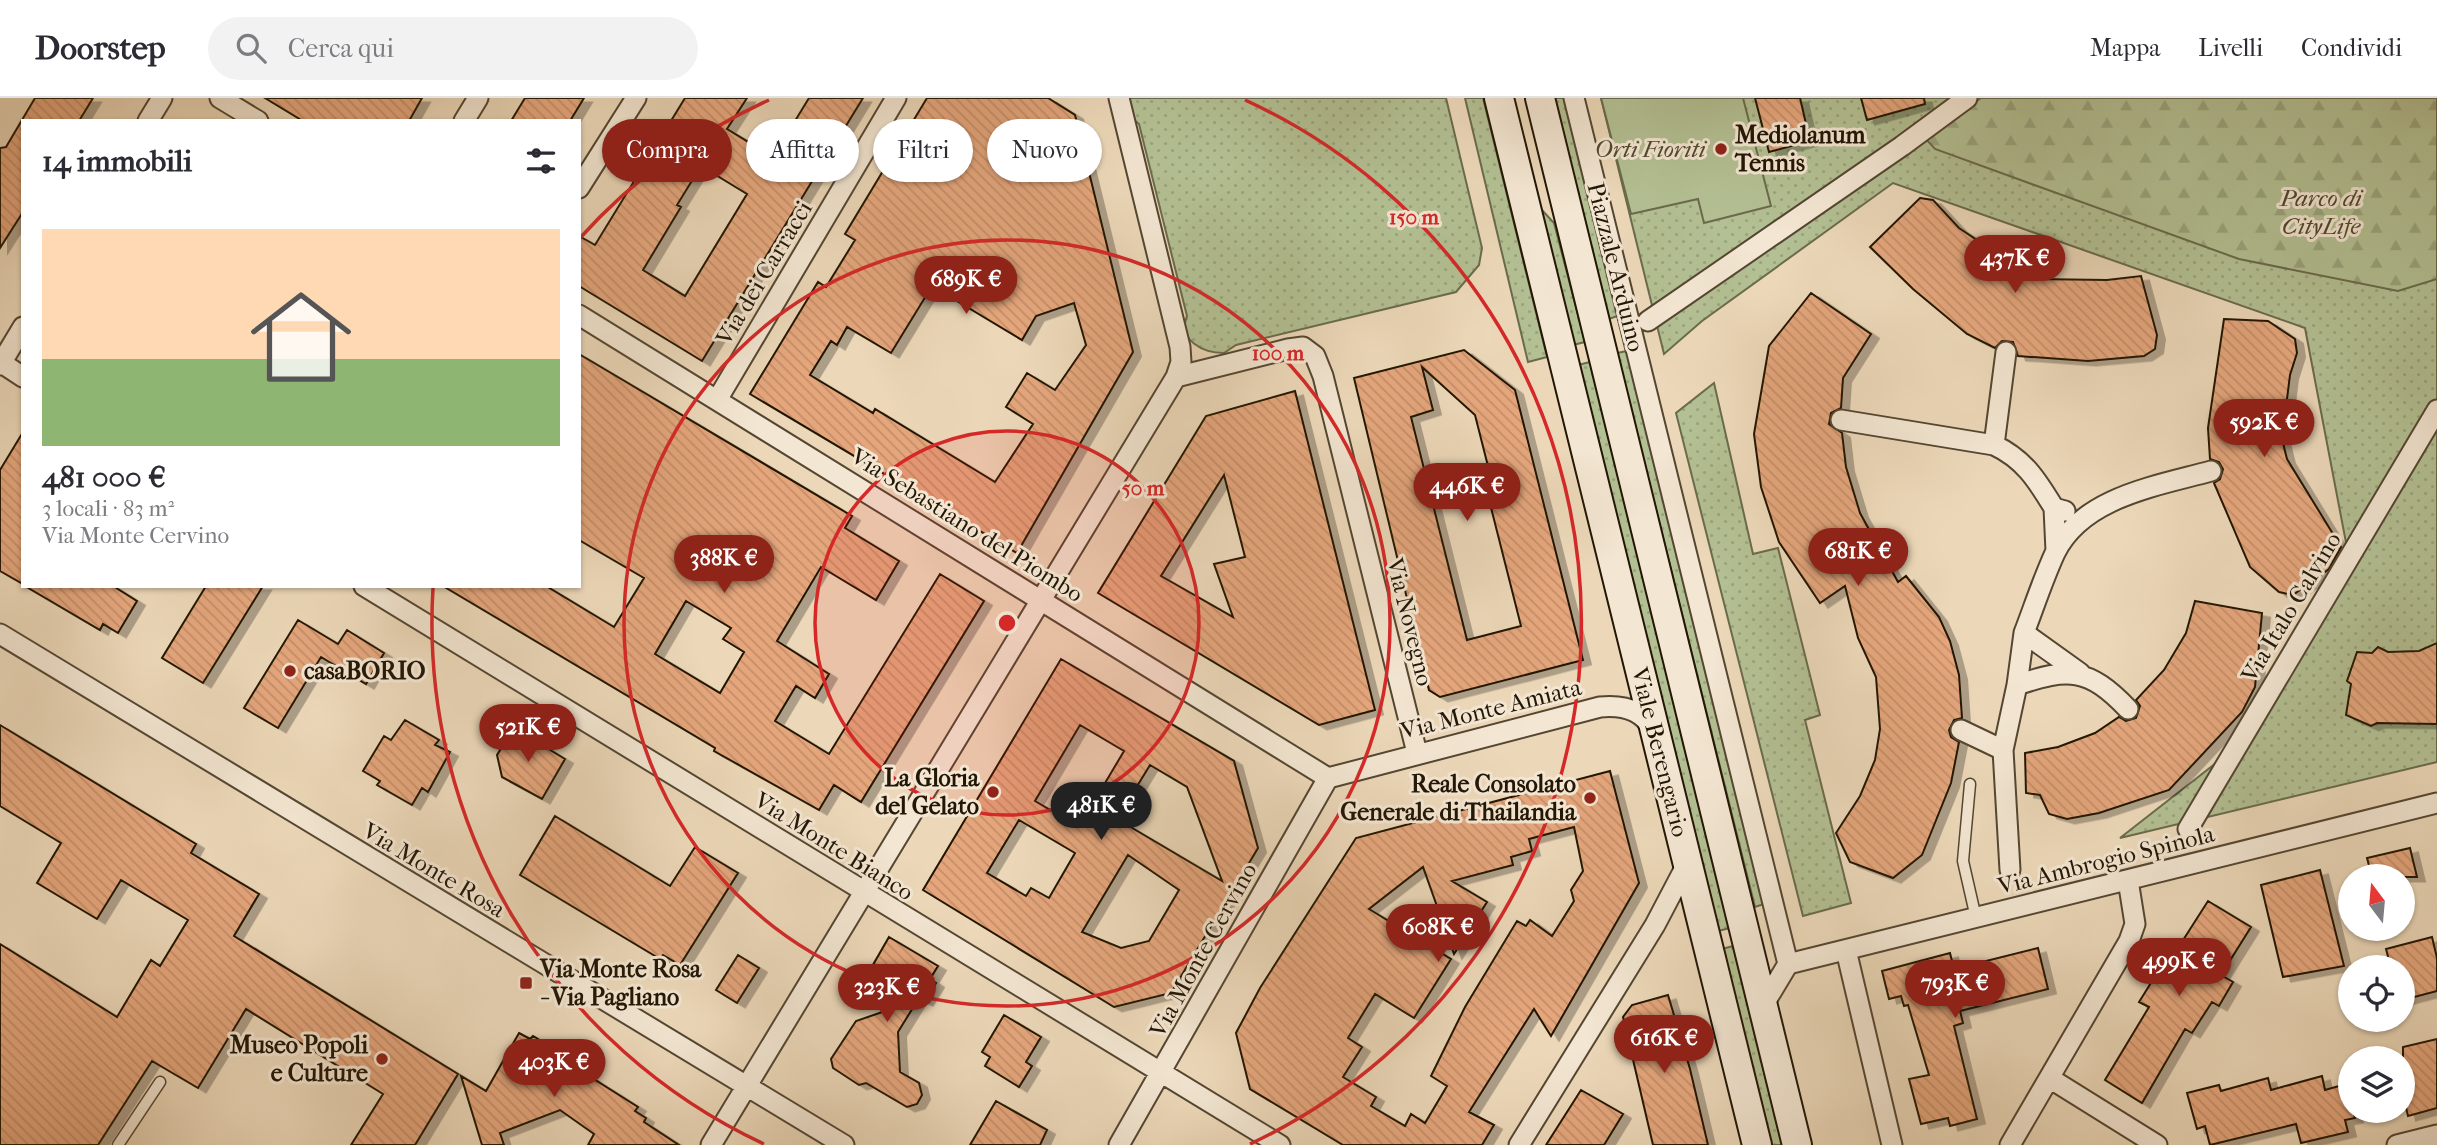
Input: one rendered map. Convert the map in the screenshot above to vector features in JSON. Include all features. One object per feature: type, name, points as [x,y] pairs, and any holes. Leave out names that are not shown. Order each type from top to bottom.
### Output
[{"type":"main road","name":"Viale Berengario","points":[[1499,98],[1757,1145]]},
{"type":"main road","points":[[1519,98],[1539,176],[1564,205],[1570,219]]},
{"type":"main road","name":"Piazzale Arduino","points":[[1540,98],[1602,349]]},
{"type":"main road","name":"Viale Berengario","points":[[1602,349],[1797,1145]]},
{"type":"street","points":[[149,119],[162,98]]},
{"type":"street","points":[[220,98],[255,119]]},
{"type":"street","points":[[465,119],[478,98]]},
{"type":"street","points":[[581,185],[636,98]]},
{"type":"street","name":"Via dei Carracci","points":[[717,400],[896,98]]},
{"type":"street","points":[[711,1145],[1176,377],[1181,362],[1180,347],[1119,98]]},
{"type":"street","name":"Piazzale Arduino","points":[[1574,98],[1788,964]]},
{"type":"street","points":[[1648,321],[1967,98]]},
{"type":"street","name":"Via Sebastiano del Piombo","points":[[581,315],[1044,599],[1328,778]]},
{"type":"street","points":[[21,330],[0,363],[21,375]]},
{"type":"street","name":"Via Novegno","points":[[1176,377],[1303,347],[1315,356],[1323,376],[1417,752]]},
{"type":"street","points":[[1994,445],[2006,352]]},
{"type":"street","name":"Via Italo Calvino","points":[[2188,829],[2437,410]]},
{"type":"street","points":[[1841,420],[1994,445],[2016,455],[2033,474],[2054,508],[2056,551]]},
{"type":"street","points":[[2011,870],[2003,750],[2017,685],[2024,633],[2056,551],[2083,517],[2123,497],[2211,471]]},
{"type":"street","points":[[2054,508],[2083,517]]},
{"type":"street","name":"Via Monte Bianco","points":[[367,588],[1161,1075],[1280,1145]]},
{"type":"street","points":[[2024,633],[2114,694],[2128,709]]},
{"type":"street","name":"Via Monte Rosa","points":[[0,634],[844,1145]]},
{"type":"street","points":[[2017,685],[2051,674],[2080,673]]},
{"type":"street","name":"Via Monte Amiata","points":[[1328,778],[1417,752],[1609,706],[1634,710],[1648,720],[1656,736]]},
{"type":"street","points":[[1961,730],[2003,750]]},
{"type":"street","name":"Via Monte Cervino","points":[[1119,1145],[1328,778]]},
{"type":"street","name":"Via Ambrogio Spinola","points":[[1788,964],[2437,803]]},
{"type":"street","points":[[1519,1145],[1648,937],[1687,864]]},
{"type":"street","points":[[2010,1145],[2051,1079],[2129,941],[2135,924],[2128,880]]},
{"type":"street","points":[[1846,950],[1892,1145]]},
{"type":"street","points":[[1764,1004],[1788,964]]},
{"type":"street","points":[[2051,1079],[2157,1145]]},
{"type":"street","points":[[2398,1145],[2437,1135]]},
{"type":"lane","points":[[1970,784],[1963,861],[1976,918]]},
{"type":"lane","points":[[118,1145],[160,1082]]},
{"type":"green space","points":[[1129,98],[1446,98],[1482,248],[1479,265],[1456,292],[1236,345],[1224,353],[1200,348],[1186,332],[1187,316],[1139,124],[1133,119]]},
{"type":"green space","points":[[1465,98],[1483,98],[1547,357],[1528,362]]},
{"type":"green space","points":[[1554,98],[1566,98],[1620,315],[1609,319]]},
{"type":"green space","name":"Parco di CityLife","points":[[1601,98],[2437,98],[2437,762],[2120,838],[2216,763],[2348,553],[2305,328],[1893,183],[1702,321],[1664,354]]},
{"type":"green space","name":"Orti Fioriti","points":[[1601,98],[1743,98],[1771,206],[1704,223],[1698,199],[1631,214]]},
{"type":"green space","points":[[1981,98],[2437,98],[2437,279],[2398,291],[2239,259],[1935,149],[1925,138]]},
{"type":"green space","points":[[1541,209],[1554,223],[1585,342],[1573,345]]},
{"type":"green space","points":[[1627,351],[1764,904],[1755,907],[1617,353]]},
{"type":"green space","points":[[1590,362],[1730,928],[1718,931],[1578,365]]},
{"type":"green space","points":[[1714,383],[1753,554],[1778,548],[1820,715],[1805,720],[1851,903],[1803,916],[1676,413]]},
{"type":"green space","points":[[1733,946],[1782,1145],[1771,1145],[1722,949]]},
{"type":"building","points":[[35,98],[93,98],[80,119],[23,119]]},
{"type":"building","points":[[265,98],[422,98],[410,119],[300,119]]},
{"type":"building","points":[[525,98],[584,98],[571,119],[512,119]]},
{"type":"building","points":[[685,98],[747,98],[732,121],[732,119],[672,119]]},
{"type":"building","points":[[809,98],[863,98],[850,119],[796,119]]},
{"type":"building","points":[[927,98],[1048,98],[1075,115],[1076,119],[987,119],[987,182],[1091,182],[1133,352],[1017,553],[750,394],[818,282],[826,287],[855,240],[845,234],[876,182],[973,182],[973,119],[914,119]],"holes":[[[932,286],[1022,340],[1036,316],[1074,303],[1086,345],[1055,390],[1027,373],[1006,407],[1033,424],[995,482],[875,409],[873,413],[810,375],[831,341],[837,345],[847,327],[891,353]]]},
{"type":"building","points":[[1755,98],[1800,98],[1810,141],[1769,152]]},
{"type":"building","points":[[1861,98],[1924,98],[1925,104],[1867,120]]},
{"type":"building","points":[[21,122],[21,215],[0,248],[0,148],[6,147]]},
{"type":"building","points":[[732,132],[746,141],[746,182],[812,182],[702,361],[581,287],[581,237],[595,245],[634,182],[691,182],[677,205],[681,207],[643,270],[685,296],[747,194],[727,182],[732,182]]},
{"type":"building","points":[[1920,198],[1933,200],[1959,228],[2035,279],[2107,280],[2141,276],[2157,335],[2155,349],[2144,356],[2088,361],[2018,356],[2013,342],[2002,341],[1995,348],[1967,334],[1913,289],[1870,247]]},
{"type":"building","points":[[1811,293],[1871,334],[1843,378],[1841,408],[1831,413],[1829,424],[1842,433],[1846,467],[1860,513],[1898,582],[1906,576],[1939,617],[1950,641],[1959,675],[1962,718],[1954,720],[1949,730],[1951,737],[1959,742],[1951,783],[1922,855],[1893,878],[1850,862],[1836,833],[1860,796],[1875,760],[1880,729],[1876,677],[1858,638],[1845,586],[1820,603],[1779,542],[1761,487],[1754,434],[1769,346]]},
{"type":"building","points":[[2224,319],[2268,321],[2295,339],[2297,353],[2290,375],[2282,439],[2287,459],[2341,547],[2329,569],[2293,595],[2279,592],[2250,567],[2214,483],[2220,479],[2223,469],[2219,462],[2210,459],[2208,428]]},
{"type":"building","points":[[1464,350],[1515,390],[1583,660],[1440,697],[1429,690],[1354,378]],"holes":[[[1422,367],[1475,415],[1491,478],[1484,480],[1521,626],[1467,640],[1411,417],[1433,410]]]},
{"type":"building","points":[[581,355],[852,516],[845,528],[899,561],[876,600],[821,567],[777,641],[829,674],[815,698],[796,686],[775,721],[829,754],[940,574],[984,601],[861,802],[834,785],[819,810],[714,751],[715,748],[446,588],[549,588],[614,627],[644,578],[581,541]],"holes":[[[686,601],[731,628],[723,639],[744,652],[720,693],[655,654]]]},
{"type":"building","points":[[1295,391],[1375,710],[1319,725],[1098,593],[1206,416]],"holes":[[[1224,475],[1245,557],[1214,564],[1233,617],[1161,576]]]},
{"type":"building","points":[[21,435],[21,583],[0,571],[0,470]]},
{"type":"building","points":[[28,588],[116,588],[137,601],[118,633],[103,624],[100,630]]},
{"type":"building","points":[[205,588],[262,588],[203,683],[162,658]]},
{"type":"building","points":[[2195,601],[2262,613],[2255,687],[2242,712],[2169,790],[2099,813],[2067,819],[2049,814],[2040,795],[2026,793],[2025,753],[2058,747],[2095,733],[2119,717],[2126,721],[2136,718],[2140,706],[2136,700],[2164,670],[2186,633]]},
{"type":"building","name":"casaBORIO","points":[[298,620],[338,644],[347,630],[384,653],[366,684],[321,657],[278,728],[244,708]]},
{"type":"building","points":[[2437,643],[2437,724],[2377,723],[2371,726],[2346,715],[2351,684],[2347,681],[2357,652],[2372,653],[2378,647],[2388,652],[2419,651]]},
{"type":"building","points":[[1061,659],[1234,761],[1258,848],[1171,993],[1114,1007],[923,890]],"holes":[[[1080,725],[1124,751],[1079,827],[1035,801]],[[1150,765],[1187,787],[1222,881],[1117,819]],[[1019,820],[1075,853],[1049,898],[1031,888],[1026,896],[987,873]],[[1128,855],[1179,890],[1149,941],[1121,948],[1082,932]]]},
{"type":"building","points":[[405,720],[439,740],[435,745],[450,752],[428,792],[422,788],[412,805],[377,785],[380,781],[363,771],[384,736],[391,740]]},
{"type":"building","points":[[0,725],[196,844],[191,853],[259,894],[234,936],[458,1074],[415,1145],[351,1145],[383,1094],[246,1009],[198,1088],[152,1061],[98,1145],[0,1145],[0,944],[117,1017],[151,960],[160,966],[188,920],[121,880],[97,919],[37,883],[61,843],[0,806]]},
{"type":"building","points":[[514,728],[565,759],[542,799],[502,777],[497,755]]},
{"type":"building","points":[[1610,771],[1639,883],[1551,1036],[1534,1009],[1469,1112],[1494,1125],[1482,1145],[1343,1145],[1250,1089],[1236,1033],[1260,988],[1356,838]],"holes":[[[1574,827],[1583,871],[1571,890],[1574,901],[1552,936],[1530,920],[1526,926],[1517,921],[1465,1007],[1431,1076],[1447,1086],[1425,1123],[1411,1114],[1405,1126],[1371,1106],[1376,1097],[1343,1077],[1362,1047],[1348,1038],[1375,994],[1414,1018],[1451,959],[1369,909],[1423,867],[1454,954],[1487,902],[1452,881],[1513,865],[1511,857],[1532,851],[1529,839]]]},
{"type":"building","points":[[555,816],[670,886],[695,847],[738,873],[680,965],[663,955],[660,959],[520,875]]},
{"type":"building","points":[[2410,848],[2414,864],[2369,864],[2367,858]]},
{"type":"building","points":[[2320,870],[2341,955],[2338,955],[2338,967],[2283,977],[2261,885]]},
{"type":"building","points":[[2208,901],[2251,927],[2221,975],[2233,982],[2219,1006],[2212,1002],[2192,1033],[2185,1029],[2142,1103],[2105,1080],[2149,1007],[2139,1002],[2174,946],[2178,948]]},
{"type":"building","points":[[889,937],[938,966],[930,979],[936,983],[925,1001],[919,998],[898,1032],[900,1072],[919,1083],[922,1095],[917,1104],[907,1107],[866,1083],[859,1085],[833,1068],[831,1059],[856,1021],[900,1006],[862,984]]},
{"type":"building","points":[[2432,937],[2437,958],[2437,991],[2415,997],[2415,955],[2388,955],[2386,949]]},
{"type":"building","points":[[2038,948],[2048,989],[1960,1011],[1963,1023],[1954,1026],[1977,1119],[1950,1126],[1948,1118],[1921,1124],[1909,1079],[1929,1075],[1908,1005],[1904,1006],[1901,996],[1889,999],[1882,971],[1950,953],[1954,969]]},
{"type":"building","points":[[738,955],[759,968],[737,1003],[716,990]]},
{"type":"building","points":[[1668,995],[1690,1069],[1708,1145],[1653,1145],[1623,1017],[1632,1005]]},
{"type":"building","points":[[1004,1015],[1041,1037],[1026,1062],[1032,1066],[1019,1087],[985,1066],[990,1057],[982,1052]]},
{"type":"building","points":[[519,1033],[530,1039],[533,1036],[560,1052],[559,1057],[638,1107],[635,1111],[646,1118],[644,1122],[679,1145],[588,1145],[594,1134],[560,1110],[500,1133],[504,1145],[482,1145],[461,1076],[486,1091]]},
{"type":"building","points":[[2437,1039],[2437,1108],[2415,1114],[2415,1046],[2407,1046]]},
{"type":"building","points":[[2322,1076],[2325,1090],[2338,1086],[2338,1123],[2346,1123],[2348,1132],[2301,1143],[2296,1124],[2210,1145],[2205,1126],[2197,1129],[2187,1093],[2219,1085],[2221,1091],[2268,1078],[2271,1090]]},
{"type":"building","points":[[1581,1090],[1623,1114],[1604,1145],[1546,1145]]},
{"type":"building","points":[[996,1101],[1047,1130],[1040,1145],[970,1145]]},
{"type":"place","name":"Mediolanum Tennis","points":[[1721,149]]},
{"type":"place","name":"casaBORIO","points":[[290,671]]},
{"type":"place","name":"La Gloria del Gelato","points":[[993,792]]},
{"type":"place","name":"Reale Consolato Generale di Thailandia","points":[[1590,798]]},
{"type":"place","name":"Via Monte Rosa - Via Pagliano","points":[[526,983]]},
{"type":"place","name":"Museo Popoli e Culture","points":[[382,1059]]}]
